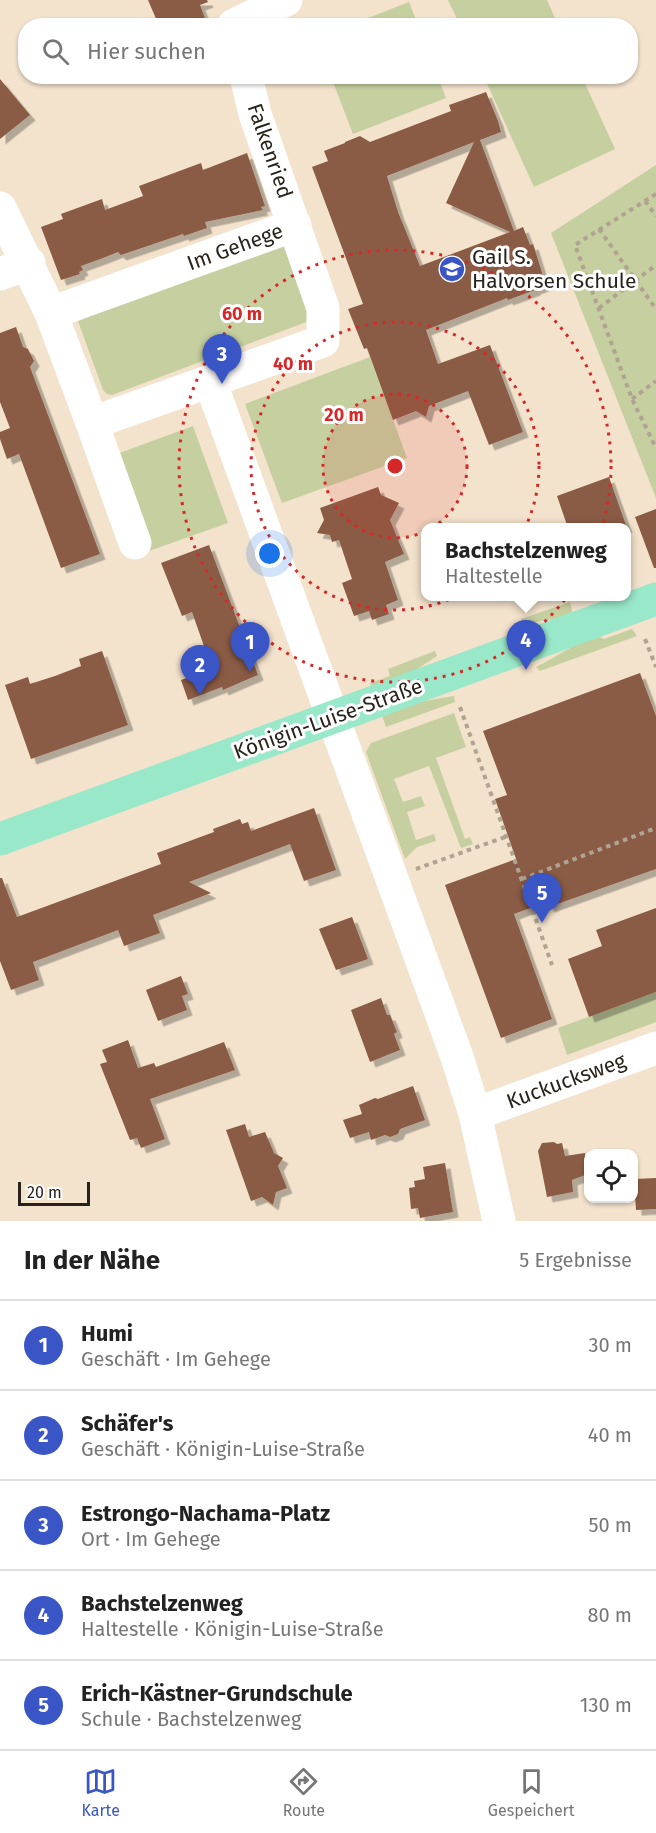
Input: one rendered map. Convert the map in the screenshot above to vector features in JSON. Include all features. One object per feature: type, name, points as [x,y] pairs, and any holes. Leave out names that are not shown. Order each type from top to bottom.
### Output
[{"type":"main road","name":"Königin-Luise-Straße","points":[[0,839],[656,599]]},
{"type":"street","points":[[226,0],[232,18]]},
{"type":"street","points":[[249,18],[286,0]]},
{"type":"street","name":"Falkenried","points":[[248,84],[255,114],[295,225]]},
{"type":"street","points":[[0,208],[14,268],[51,313],[135,543]]},
{"type":"street","name":"Im Gehege","points":[[51,313],[295,225],[323,308],[323,340],[92,423]]},
{"type":"street","points":[[210,381],[457,1057],[476,1114],[499,1221]]},
{"type":"street","name":"Kuckucksweg","points":[[476,1114],[656,1048]]},
{"type":"path","points":[[656,194],[575,245],[632,399],[656,448]]},
{"type":"path","points":[[645,201],[656,216]]},
{"type":"path","points":[[599,229],[656,309]]},
{"type":"path","points":[[599,308],[656,265]]},
{"type":"path","points":[[632,399],[656,381]]},
{"type":"path","points":[[645,639],[656,667]]},
{"type":"path","points":[[460,707],[552,965]]},
{"type":"path","points":[[522,879],[656,828]]},
{"type":"path","points":[[406,873],[506,837]]},
{"type":"green space","points":[[448,0],[547,0],[555,18],[457,18]]},
{"type":"green space","points":[[409,2],[415,18],[368,18]]},
{"type":"green space","points":[[334,84],[441,84],[446,98],[353,134]]},
{"type":"green space","points":[[487,84],[585,84],[615,149],[534,187]]},
{"type":"green space","points":[[656,165],[656,498],[551,233]]},
{"type":"green space","points":[[274,243],[284,246],[309,321],[112,395],[103,390],[78,321]]},
{"type":"green space","points":[[370,357],[407,458],[282,503],[245,404]]},
{"type":"green space","points":[[193,426],[228,523],[149,551],[114,455]]},
{"type":"green space","points":[[570,602],[573,616],[523,624],[521,619]]},
{"type":"green space","points":[[632,629],[637,636],[540,671],[536,667],[596,635],[604,639]]},
{"type":"green space","points":[[435,651],[437,656],[417,669],[372,689],[370,683],[390,676],[388,669]]},
{"type":"green space","points":[[454,696],[455,702],[386,727],[381,713],[413,703]]},
{"type":"green space","points":[[454,713],[466,747],[436,758],[465,839],[470,837],[473,844],[461,848],[429,766],[394,779],[403,802],[421,796],[425,806],[407,812],[416,840],[434,834],[436,841],[417,847],[405,859],[366,752],[371,743]]},
{"type":"green space","points":[[656,992],[656,1022],[567,1055],[558,1028]]},
{"type":"building","points":[[148,0],[207,0],[208,2],[200,5],[205,18],[156,18]]},
{"type":"building","points":[[0,79],[30,115],[0,139]]},
{"type":"building","points":[[486,92],[501,132],[480,140],[514,231],[523,227],[530,245],[533,244],[546,285],[426,330],[438,364],[490,345],[523,432],[489,445],[468,391],[429,406],[426,417],[416,411],[393,420],[367,348],[364,349],[348,309],[363,304],[312,167],[328,161],[324,151],[360,136],[370,142],[451,111],[449,105]],"holes":[[[474,142],[446,203],[510,232],[420,266],[398,212],[387,176]]]},
{"type":"building","points":[[247,153],[265,206],[261,207],[263,210],[205,222],[207,228],[184,236],[183,234],[121,255],[118,252],[81,266],[83,270],[79,272],[80,274],[61,280],[41,227],[63,219],[61,214],[102,199],[105,210],[143,196],[139,186],[201,163],[203,170]]},
{"type":"building","points":[[16,327],[23,347],[28,349],[34,361],[30,367],[100,554],[61,568],[19,454],[7,459],[0,439],[0,432],[10,428],[0,402],[0,333]]},
{"type":"building","points":[[609,477],[625,523],[566,523],[557,496]]},
{"type":"building","points":[[378,487],[381,495],[399,503],[390,520],[404,554],[385,562],[398,600],[386,605],[389,614],[372,620],[369,611],[354,616],[342,583],[352,579],[339,540],[332,542],[330,535],[317,533],[324,520],[320,508]]},
{"type":"building","points":[[656,509],[656,568],[654,568],[635,517]]},
{"type":"building","points":[[209,545],[258,675],[223,690],[222,687],[188,700],[181,680],[212,669],[192,612],[182,616],[161,563]]},
{"type":"building","points":[[102,651],[128,725],[31,759],[5,685],[28,677],[30,684],[55,676],[81,666],[79,659]]},
{"type":"building","points":[[640,673],[656,716],[656,869],[549,907],[547,902],[514,914],[552,1019],[501,1038],[445,885],[516,859],[495,799],[507,795],[483,731]]},
{"type":"building","points":[[314,808],[336,870],[304,881],[290,844],[189,882],[211,893],[153,915],[160,933],[124,946],[118,930],[33,962],[39,980],[11,990],[0,961],[0,878],[2,878],[17,917],[161,864],[157,853],[214,832],[213,829],[240,819],[242,824],[248,822],[251,831]]},
{"type":"building","points":[[656,908],[656,992],[589,1017],[568,959],[602,946],[596,930]]},
{"type":"building","points":[[352,917],[368,959],[336,970],[319,929]]},
{"type":"building","points":[[181,976],[188,994],[182,996],[187,1010],[158,1021],[146,990]]},
{"type":"building","points":[[381,998],[387,1015],[390,1015],[397,1032],[394,1034],[400,1050],[370,1062],[351,1010]]},
{"type":"building","points":[[128,1040],[138,1068],[154,1063],[156,1067],[224,1042],[235,1070],[150,1099],[165,1139],[141,1148],[137,1138],[130,1140],[100,1064],[107,1062],[102,1050]]},
{"type":"building","points":[[413,1086],[425,1120],[400,1129],[398,1134],[390,1137],[385,1135],[371,1140],[369,1132],[350,1138],[343,1120],[362,1114],[359,1105]]},
{"type":"building","points":[[245,1124],[249,1137],[265,1132],[274,1153],[283,1158],[278,1166],[287,1188],[276,1192],[273,1205],[262,1197],[251,1201],[226,1130]]},
{"type":"building","points":[[542,1143],[562,1143],[565,1156],[584,1153],[584,1176],[572,1180],[573,1192],[547,1197],[538,1151]]},
{"type":"building","points":[[445,1163],[453,1212],[420,1218],[418,1208],[411,1209],[409,1188],[415,1187],[414,1181],[425,1179],[423,1167]]},
{"type":"building","points":[[656,1178],[656,1209],[636,1210],[638,1179]]},
{"type":"place","name":"Gail S. Halvorsen Schule","points":[[452,269]]},
{"type":"place","name":"Estrongo-Nachama-Platz","points":[[222,384]]},
{"type":"place","name":"Bachstelzenweg","points":[[526,670]]},
{"type":"place","name":"Humi","points":[[250,672]]},
{"type":"place","name":"Schäfer's","points":[[200,695]]},
{"type":"place","name":"Erich-Kästner-Grundschule","points":[[542,923]]}]
